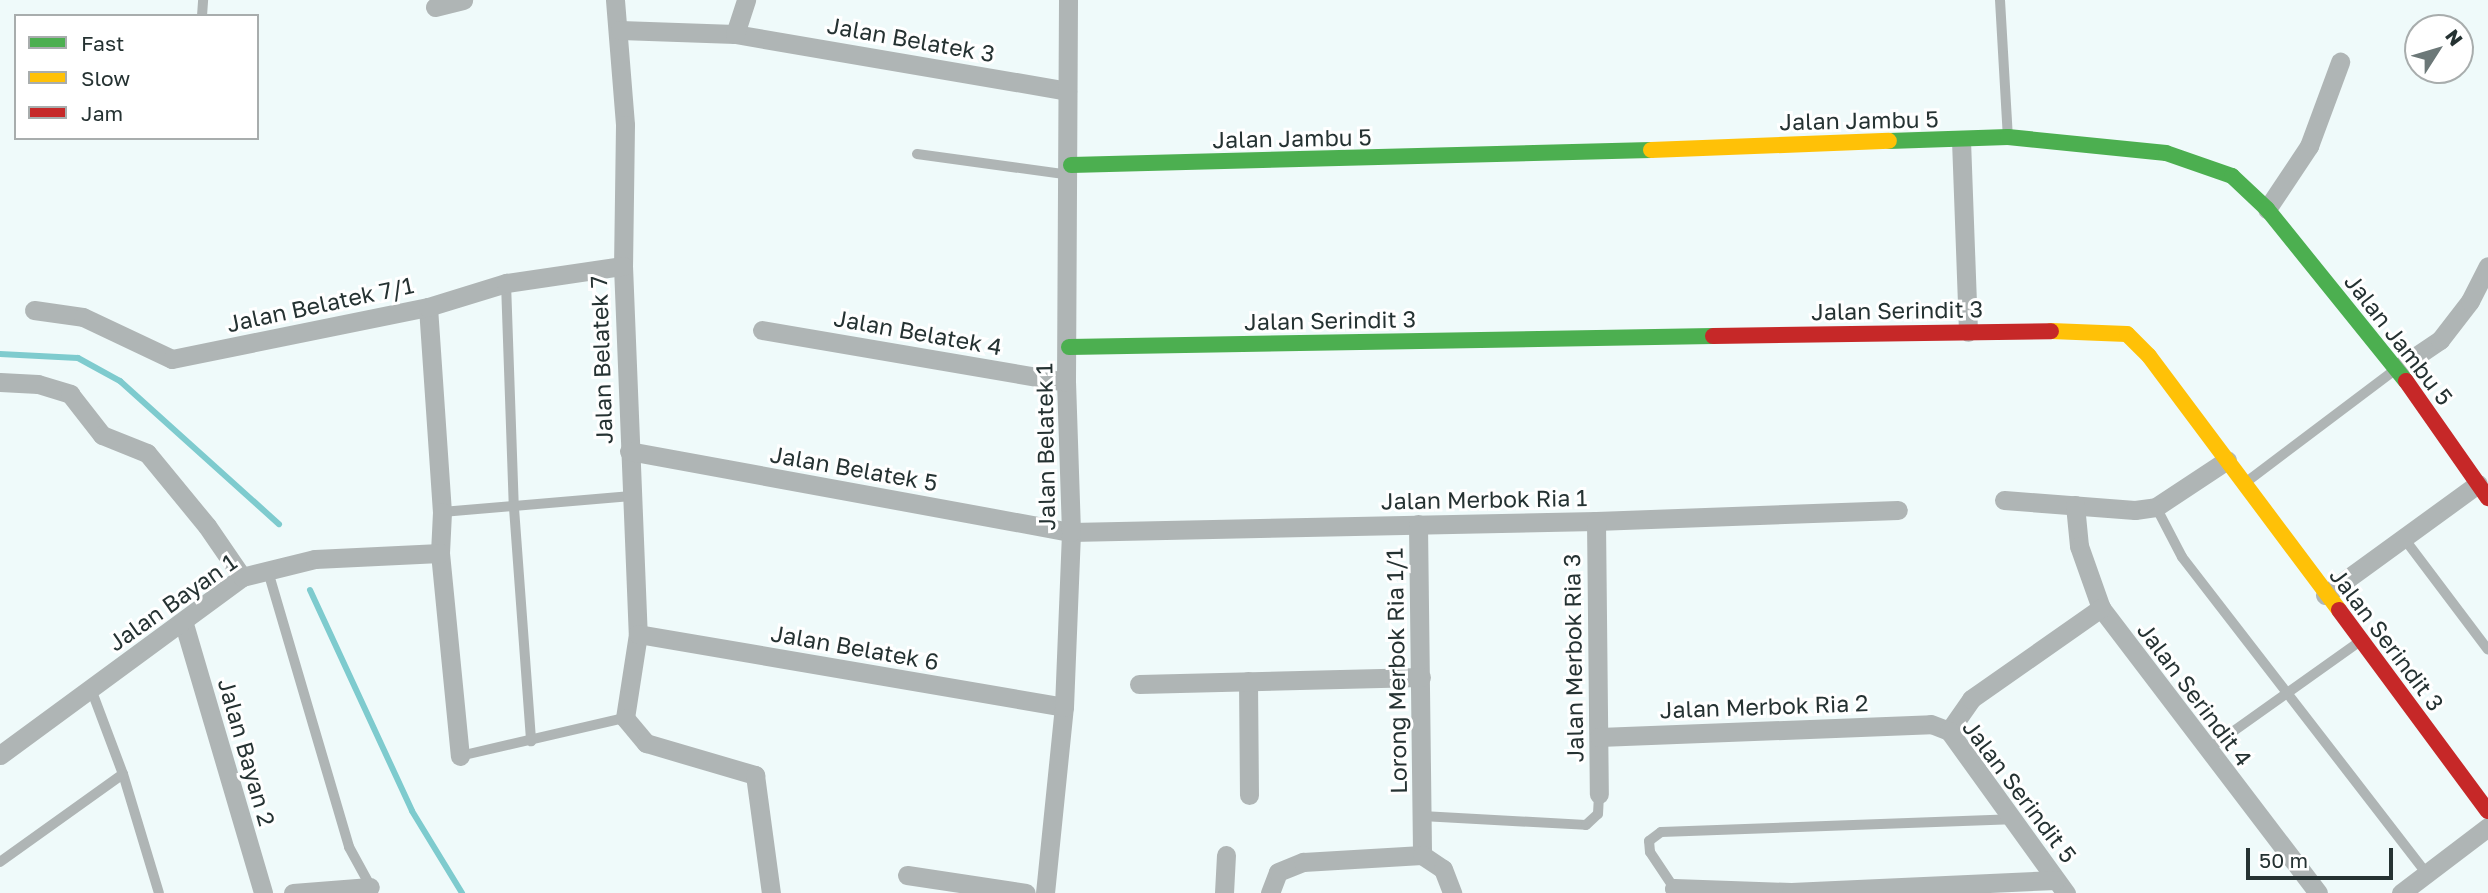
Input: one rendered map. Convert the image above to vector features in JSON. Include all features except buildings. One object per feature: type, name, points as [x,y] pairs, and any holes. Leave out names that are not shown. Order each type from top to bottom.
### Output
[{"type":"street","points":[[435,7],[463,0]]},
{"type":"street","name":"Jalan Belatek 7","points":[[615,0],[620,30],[626,198],[623,266],[638,634],[625,718]]},
{"type":"street","points":[[734,34],[746,0]]},
{"type":"street","name":"Jalan Belatek 1","points":[[1045,893],[1064,708],[1071,532],[1066,382],[1069,347],[1070,170],[1068,0]]},
{"type":"street","name":"Jalan Belatek 3","points":[[620,30],[734,34],[1067,91]]},
{"type":"street","points":[[2267,209],[2309,146],[2340,62]]},
{"type":"street","name":"Jalan Jambu 5","points":[[1070,170],[2008,137],[2166,153],[2232,176],[2267,209],[2397,369],[2483,491]]},
{"type":"street","points":[[1961,140],[1968,332]]},
{"type":"street","name":"Jalan Belatek 7/1","points":[[34,310],[83,317],[172,359],[428,307],[506,283],[623,266]]},
{"type":"street","points":[[2397,369],[2441,340],[2487,269]]},
{"type":"street","points":[[428,307],[442,512],[440,553],[460,756]]},
{"type":"street","name":"Jalan Belatek 4","points":[[762,330],[1066,382]]},
{"type":"street","name":"Jalan Serindit 3","points":[[1069,347],[2100,330],[2127,334],[2149,356],[2359,642],[2488,811]]},
{"type":"street","points":[[0,382],[38,384],[70,394],[102,435],[147,453],[207,526],[242,577]]},
{"type":"street","name":"Jalan Belatek 5","points":[[629,451],[1071,532]]},
{"type":"street","points":[[2004,500],[2135,510],[2156,507],[2227,460]]},
{"type":"street","points":[[2325,594],[2403,537],[2483,491]]},
{"type":"street","name":"Jalan Serindit 4","points":[[2075,505],[2079,546],[2101,608],[2318,893]]},
{"type":"street","name":"Jalan Merbok Ria 1","points":[[1071,532],[1596,521],[1898,510]]},
{"type":"street","name":"Jalan Merbok Ria 3","points":[[1596,521],[1599,794]]},
{"type":"street","name":"Lorong Merbok Ria 1/1","points":[[1418,524],[1422,855]]},
{"type":"street","name":"Jalan Bayan 1","points":[[0,755],[184,624],[242,577],[267,568],[316,559],[440,553]]},
{"type":"street","points":[[1940,727],[1971,699],[2101,608]]},
{"type":"street","name":"Jalan Bayan 2","points":[[184,624],[263,893]]},
{"type":"street","name":"Jalan Belatek 6","points":[[638,634],[1064,708]]},
{"type":"street","points":[[1139,684],[1421,677]]},
{"type":"street","points":[[1248,681],[1249,795]]},
{"type":"street","points":[[625,718],[646,743],[755,775],[771,893]]},
{"type":"street","name":"Jalan Merbok Ria 2","points":[[1599,737],[1940,727]]},
{"type":"street","name":"Jalan Serindit 5","points":[[1940,727],[2061,886]]},
{"type":"street","points":[[2401,893],[2488,827]]},
{"type":"street","points":[[1224,893],[1226,855]]},
{"type":"street","points":[[1270,893],[1278,872],[1303,862],[1422,855],[1443,869],[1452,893]]},
{"type":"street","points":[[907,875],[1026,893]]},
{"type":"street","points":[[1676,890],[1792,893],[2061,886]]},
{"type":"street","points":[[293,893],[372,890]]},
{"type":"lane","points":[[2000,0],[2008,137]]},
{"type":"lane","points":[[917,155],[1070,170]]},
{"type":"lane","points":[[506,283],[514,508],[531,741]]},
{"type":"lane","points":[[2244,483],[2397,369]]},
{"type":"lane","points":[[442,512],[631,496]]},
{"type":"lane","points":[[2156,507],[2182,557],[2285,694],[2426,873]]},
{"type":"lane","points":[[2403,537],[2488,650]]},
{"type":"lane","points":[[267,568],[349,847],[372,890]]},
{"type":"lane","points":[[2207,750],[2359,642]]},
{"type":"lane","points":[[91,689],[123,774],[159,893]]},
{"type":"lane","points":[[460,756],[625,718]]},
{"type":"lane","points":[[0,862],[123,774]]},
{"type":"lane","points":[[1422,817],[1586,825],[1598,814],[1599,794]]},
{"type":"lane","points":[[1676,890],[1650,852],[1649,841],[1661,832],[2012,819]]},
{"type":"waterway","points":[[0,354],[78,358],[120,381],[279,524]]},
{"type":"waterway","points":[[310,590],[412,811],[462,893]]},
{"type":"traffic: fast","points":[[1889,141],[2008,137],[2166,153],[2232,176],[2267,209],[2406,381]]},
{"type":"traffic: fast","points":[[1071,165],[1651,150]]},
{"type":"traffic: fast","points":[[1069,347],[1713,336]]},
{"type":"traffic: slow","points":[[1651,150],[1889,141]]},
{"type":"traffic: slow","points":[[2051,331],[2127,334],[2149,356],[2339,610]]},
{"type":"traffic: jam","points":[[1713,336],[2051,331]]},
{"type":"traffic: jam","points":[[2406,381],[2488,498]]},
{"type":"traffic: jam","points":[[2339,610],[2488,811]]}]
